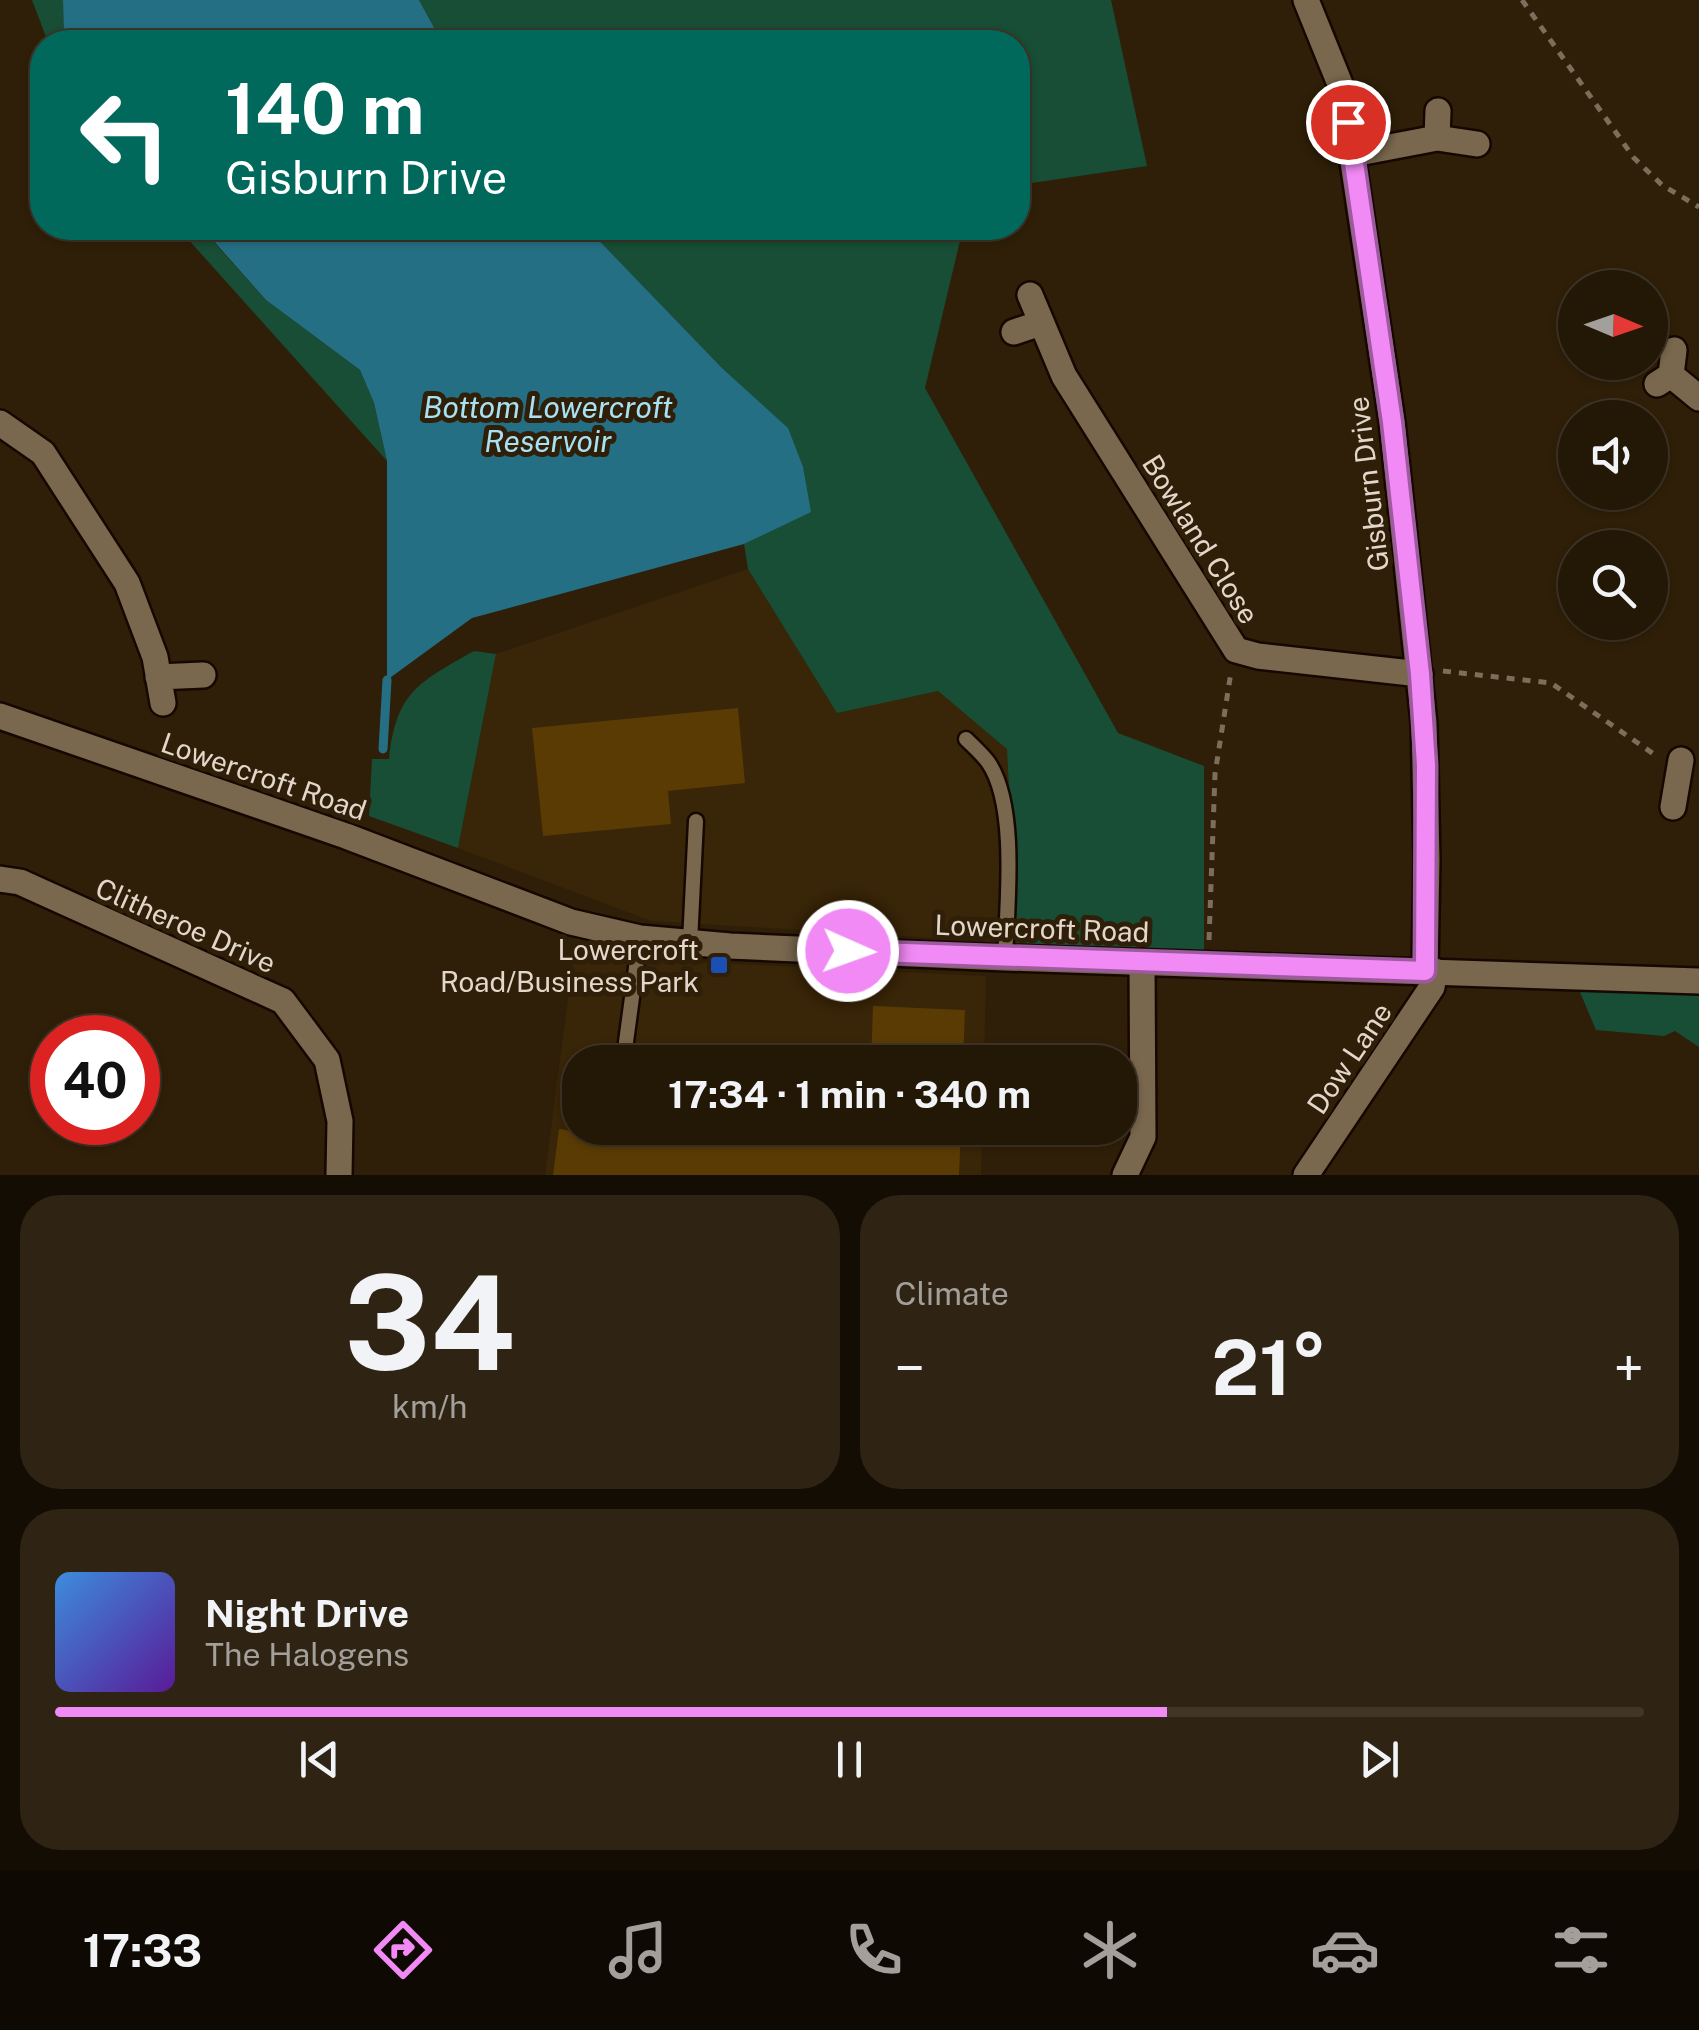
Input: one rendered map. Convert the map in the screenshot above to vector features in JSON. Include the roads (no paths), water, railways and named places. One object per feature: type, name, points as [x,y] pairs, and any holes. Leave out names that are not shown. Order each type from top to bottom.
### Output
[{"type":"street","name":"Gisburn Drive","points":[[1306,0],[1342,88],[1392,422],[1420,674],[1430,971]]},
{"type":"street","points":[[1437,138],[1438,110]]},
{"type":"street","points":[[1353,154],[1437,138],[1477,144]]},
{"type":"street","name":"Bowland Close","points":[[1030,295],[1064,376],[1236,650],[1420,674]]},
{"type":"street","points":[[1014,332],[1041,323]]},
{"type":"street","points":[[1668,370],[1699,398]]},
{"type":"street","points":[[0,424],[42,453],[127,583],[155,657],[161,690],[203,675]]},
{"type":"street","name":"Lowercroft Road","points":[[0,716],[346,836],[571,922],[640,938],[1004,958],[1699,981]]},
{"type":"street","name":"Clitheroe Drive","points":[[0,879],[20,882],[282,1001],[327,1060],[340,1121],[339,1175]]},
{"type":"street","points":[[1125,1175],[1143,1137],[1142,962]]},
{"type":"street","name":"Dow Lane","points":[[1306,1175],[1432,987],[1430,971]]},
{"type":"lane","points":[[966,739],[988,761],[998,780],[1004,810],[1008,874],[1004,958]]},
{"type":"lane","points":[[690,942],[696,821]]},
{"type":"lane","points":[[626,1045],[640,938]]},
{"type":"water","points":[[63,0],[419,0],[435,30],[64,30]]},
{"type":"water","name":"Bottom Lowercroft Reservoir","points":[[213,240],[599,240],[723,369],[788,428],[803,467],[811,512],[744,544],[472,618],[387,680],[387,461],[374,403],[360,370],[266,300]]},
{"type":"waterway","points":[[383,749],[387,680]]},
{"type":"place","name":"Lowercroft Road/Business Park","points":[[719,965]]}]
